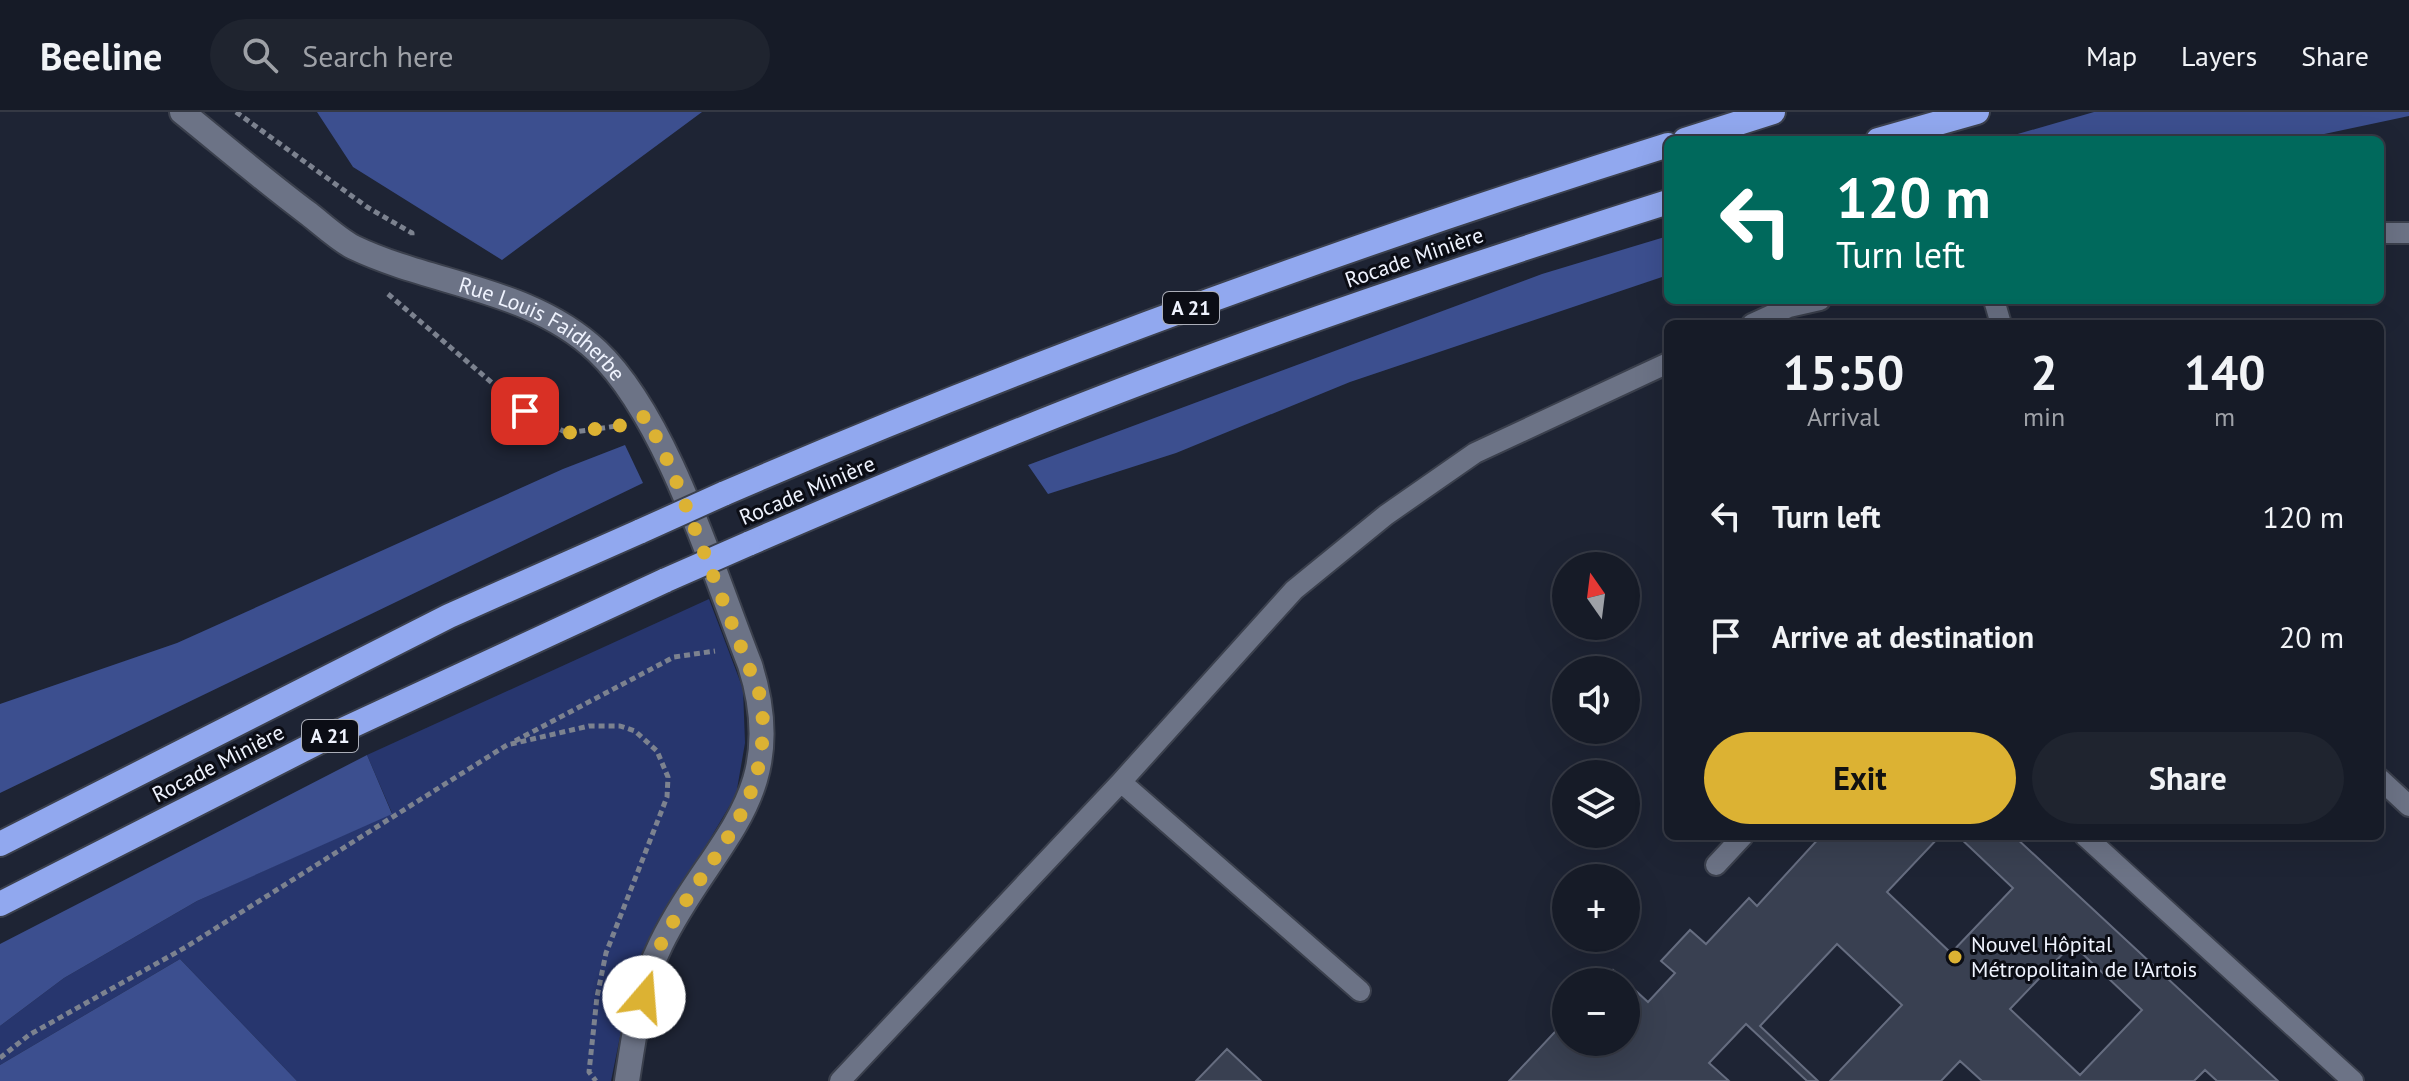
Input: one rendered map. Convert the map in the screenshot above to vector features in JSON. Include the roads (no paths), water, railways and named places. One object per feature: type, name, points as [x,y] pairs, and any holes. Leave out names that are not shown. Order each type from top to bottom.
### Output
[{"type":"highway","points":[[1698,136],[1773,112]]},
{"type":"highway","points":[[1892,136],[1977,112]]},
{"type":"highway","name":"Rocade Minière","points":[[0,844],[449,616],[723,494],[1007,376],[1287,273],[1664,146]]},
{"type":"highway","name":"Rocade Minière","points":[[0,904],[332,735],[666,580],[919,470],[1178,368],[1424,280],[1664,203]]},
{"type":"street","name":"Rue Louis Faidherbe","points":[[182,112],[351,246],[404,266],[497,294],[556,322],[597,351],[646,416],[750,665],[761,698],[765,729],[756,775],[741,820],[660,945],[635,1023],[627,1081]]},
{"type":"lane","points":[[2384,233],[2409,233]]},
{"type":"lane","points":[[1761,320],[1802,304]]},
{"type":"lane","points":[[840,1081],[1121,782],[1294,590],[1386,515],[1475,453],[1664,365]]},
{"type":"lane","points":[[1121,782],[1360,991]]},
{"type":"lane","points":[[2384,783],[2409,806]]},
{"type":"lane","points":[[1716,865],[1739,840]]},
{"type":"lane","points":[[2089,840],[2353,1081]]},
{"type":"place","name":"Nouvel Hôpital Métropolitain de l'Artois","points":[[1955,957]]}]
